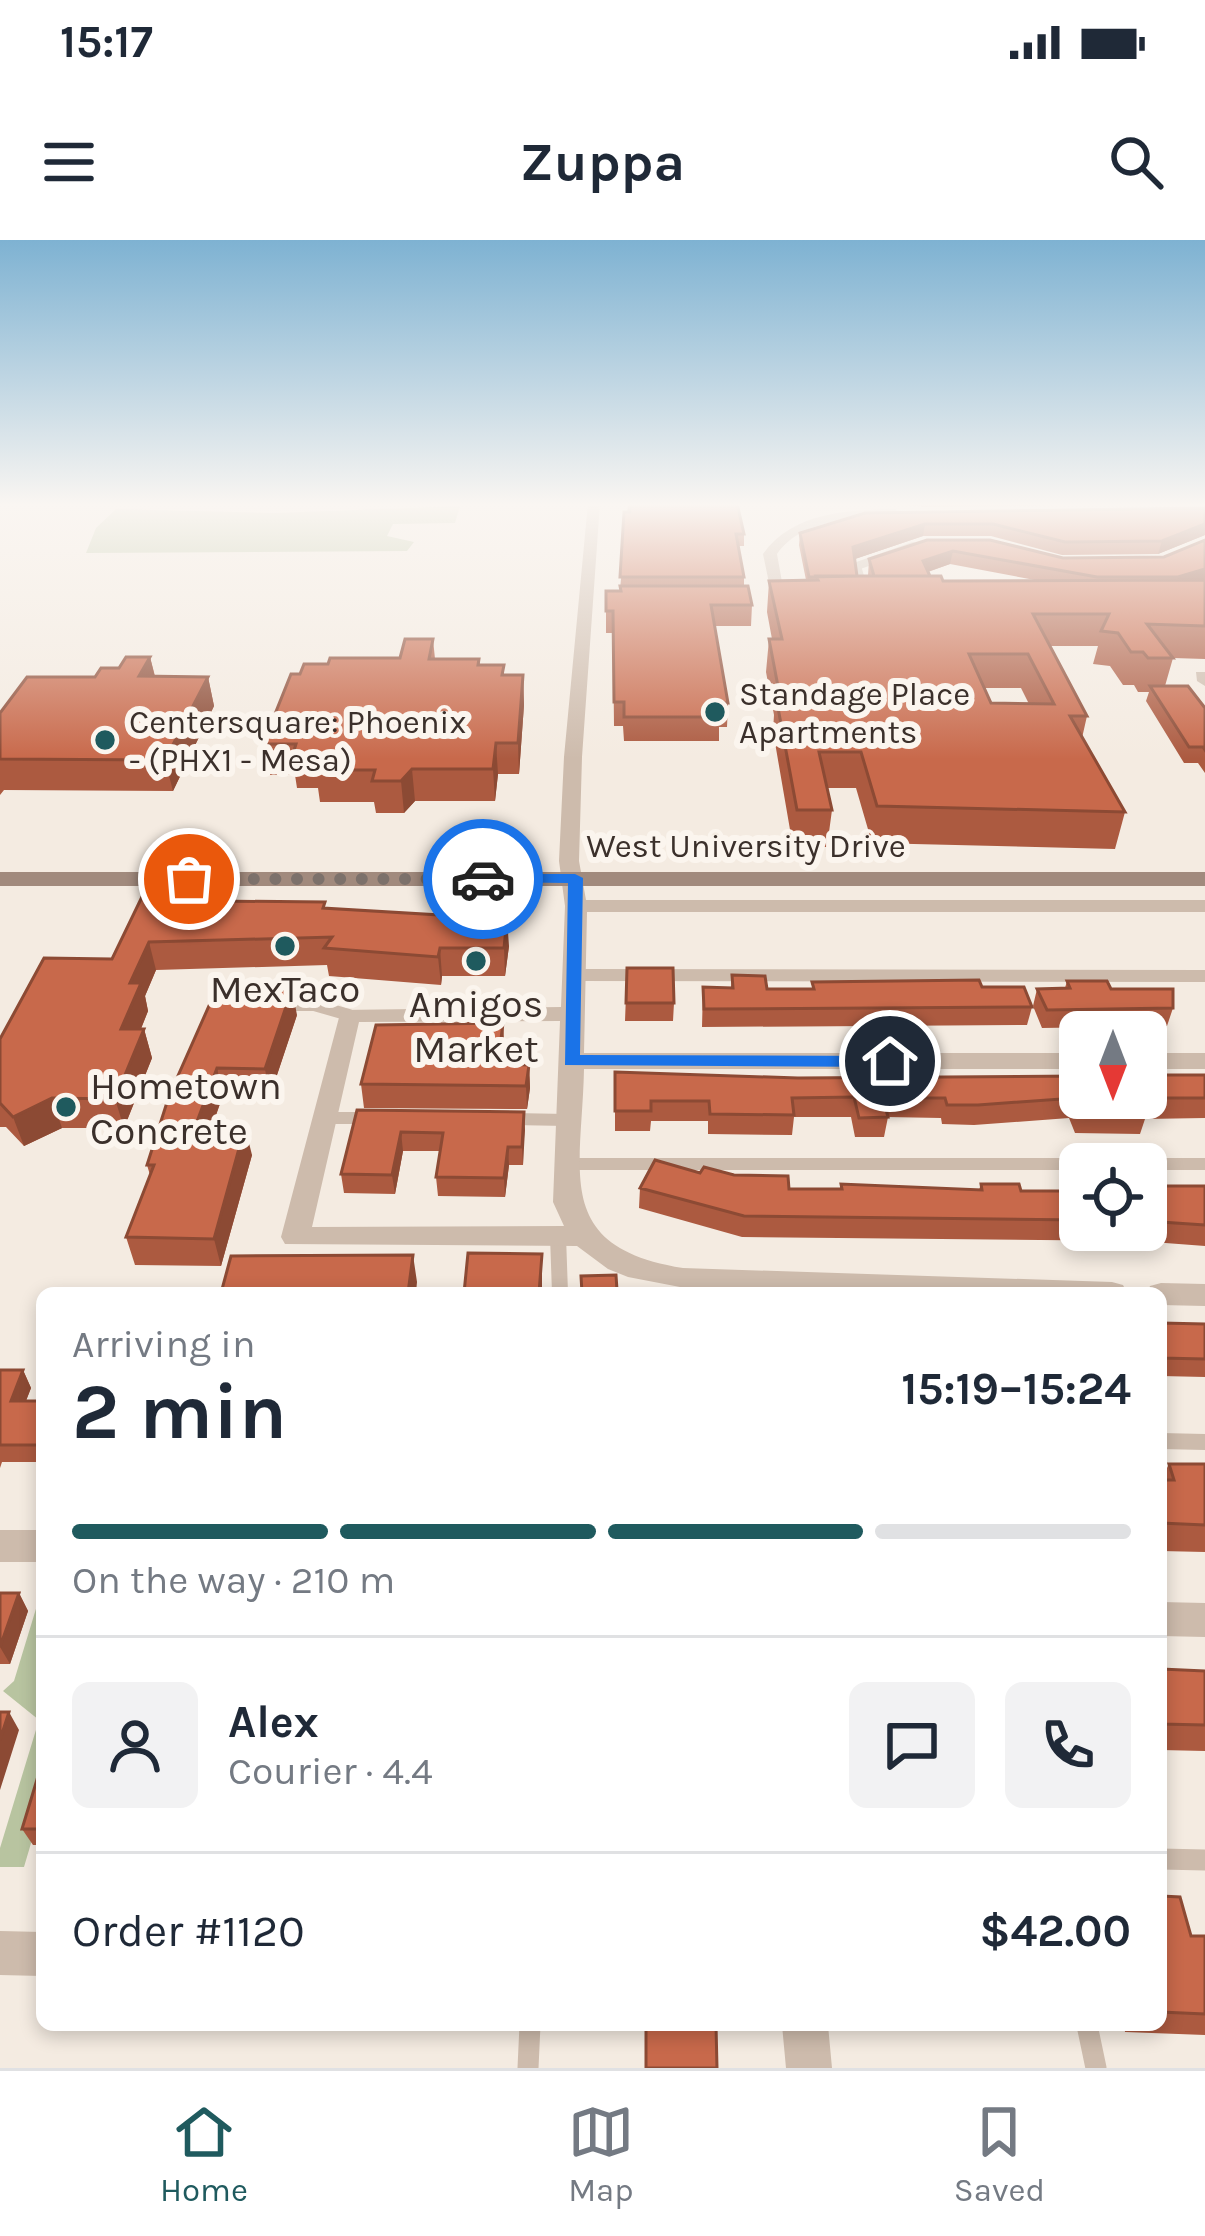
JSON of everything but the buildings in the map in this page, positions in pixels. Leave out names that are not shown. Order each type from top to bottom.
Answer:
[{"type":"main road","name":"West University Drive","points":[[0,879],[1205,879]]},
{"type":"street","points":[[571,1236],[564,1164],[576,906],[569,861],[592,588]]},
{"type":"street","points":[[776,588],[778,599]]},
{"type":"street","points":[[756,599],[800,599]]},
{"type":"street","points":[[844,599],[888,599]]},
{"type":"street","name":"West University Drive","points":[[576,906],[1205,906]]},
{"type":"street","points":[[572,1014],[349,1015],[295,1238],[571,1236],[639,1268],[741,1287]]},
{"type":"street","points":[[571,1061],[1059,1061]]},
{"type":"street","points":[[1167,1061],[1205,1061]]},
{"type":"street","points":[[1167,1294],[1205,1295]]},
{"type":"street","points":[[0,1546],[36,1546]]},
{"type":"street","points":[[1167,1619],[1205,1620]]},
{"type":"street","points":[[0,1954],[36,1954]]},
{"type":"street","points":[[806,2031],[809,2068]]},
{"type":"lane","points":[[863,588],[866,599]]},
{"type":"lane","points":[[574,975],[1205,976]]},
{"type":"lane","points":[[256,1005],[314,1005],[349,1015]]},
{"type":"lane","points":[[323,1118],[388,1118]]},
{"type":"lane","points":[[499,1118],[567,1120]]},
{"type":"lane","points":[[564,1164],[1205,1164]]},
{"type":"lane","points":[[561,1287],[571,1236]]},
{"type":"lane","points":[[1167,1441],[1205,1442]]},
{"type":"lane","points":[[1167,1859],[1205,1860]]},
{"type":"lane","points":[[528,2068],[530,2031]]},
{"type":"lane","points":[[1088,2031],[1096,2068]]},
{"type":"green space","points":[[36,1609],[36,1718],[3,1691],[14,1681]]},
{"type":"green space","points":[[36,1730],[36,1826],[24,1867],[0,1867],[0,1848]]},
{"type":"way so far","points":[[189,879],[483,879]]},
{"type":"place","name":"Standage Place Apartments","points":[[715,712]]},
{"type":"place","name":"Centersquare: Phoenix - (PHX1 - Mesa)","points":[[105,740]]},
{"type":"place","name":"MexTaco","points":[[285,946]]},
{"type":"place","name":"Amigos Market","points":[[476,961]]},
{"type":"place","name":"Hometown Concrete","points":[[66,1107]]},
{"type":"route","points":[[483,879],[575,878],[571,1061],[890,1061]]}]
